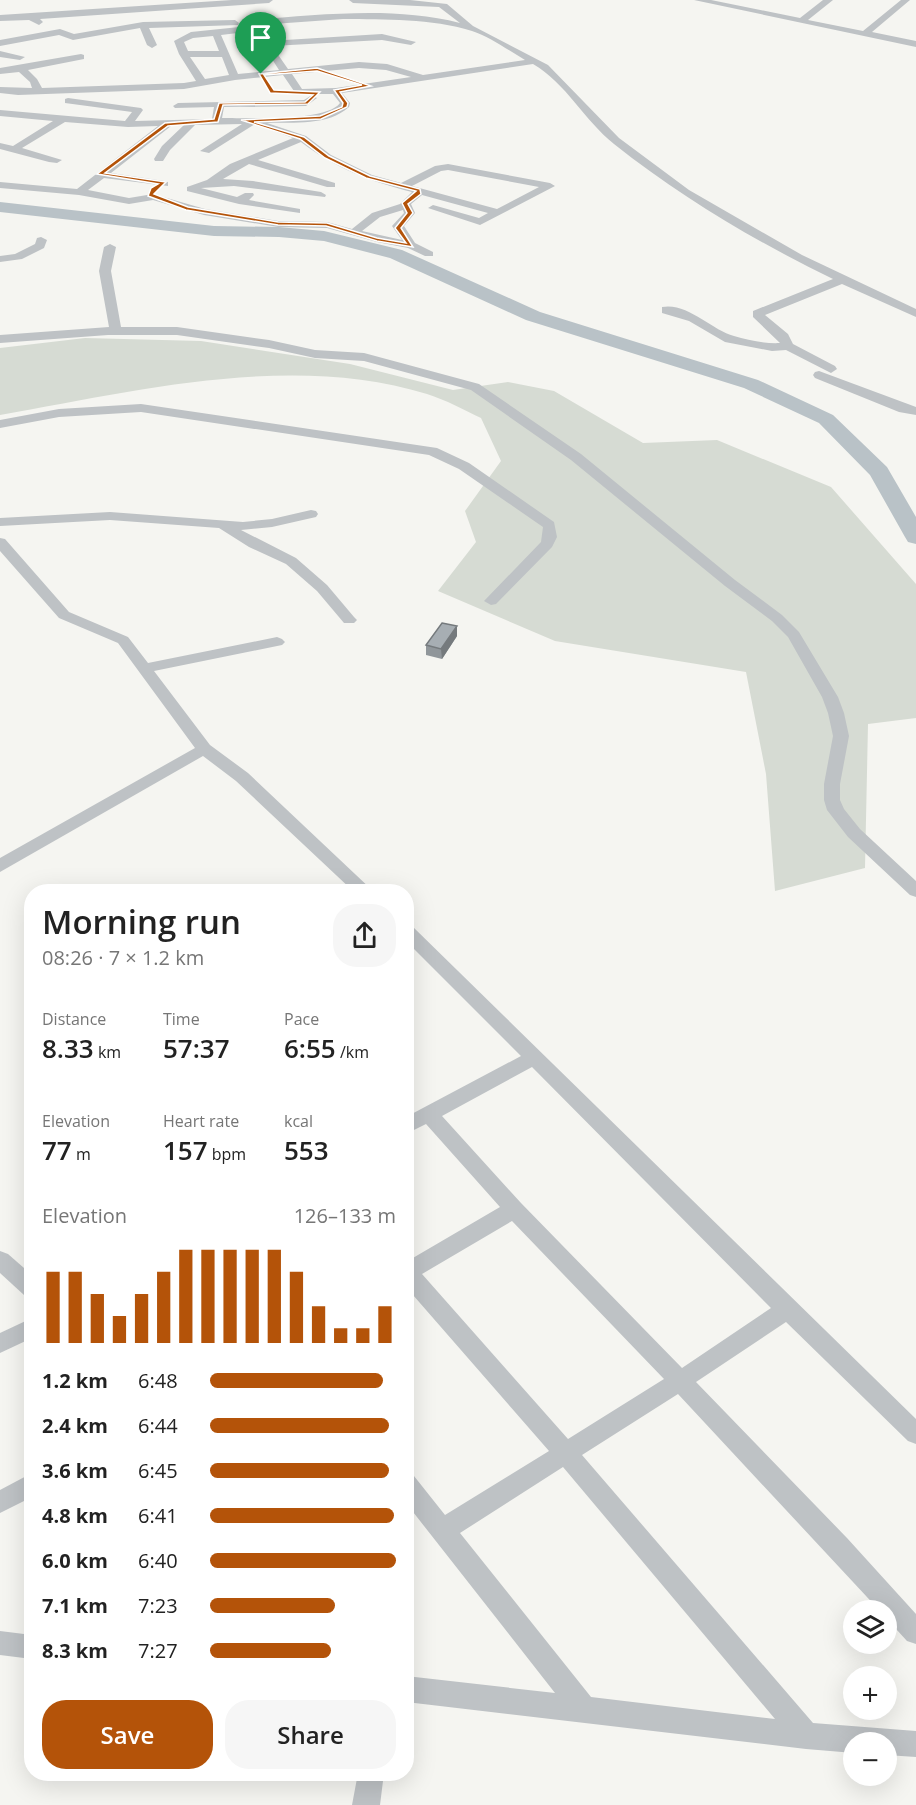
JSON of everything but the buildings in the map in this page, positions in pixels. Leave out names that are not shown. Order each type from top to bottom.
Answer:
[{"type":"street","points":[[0,18],[269,0]]},
{"type":"street","points":[[352,0],[446,6],[456,18],[470,27],[549,70],[615,140],[694,197],[841,280],[916,313]]},
{"type":"street","points":[[703,0],[916,44]]},
{"type":"street","points":[[751,11],[767,0]]},
{"type":"street","points":[[801,21],[829,0]]},
{"type":"street","points":[[865,34],[906,0]]},
{"type":"street","points":[[241,1],[254,26],[299,92]]},
{"type":"street","points":[[351,16],[364,1]]},
{"type":"street","points":[[203,84],[184,54],[179,41],[191,35],[351,16],[422,20],[470,27]]},
{"type":"street","points":[[30,17],[73,37],[143,25],[215,22],[254,26]]},
{"type":"street","points":[[406,27],[422,20]]},
{"type":"street","points":[[143,25],[152,45]]},
{"type":"street","points":[[382,36],[395,31]]},
{"type":"street","points":[[0,43],[60,32]]},
{"type":"street","points":[[216,33],[235,77]]},
{"type":"street","points":[[266,44],[382,36],[411,42]]},
{"type":"street","points":[[0,54],[20,57]]},
{"type":"street","points":[[184,54],[226,54]]},
{"type":"street","points":[[0,71],[81,57]]},
{"type":"street","points":[[411,73],[444,67],[463,60]]},
{"type":"street","points":[[278,92],[336,91],[534,61]]},
{"type":"street","points":[[0,90],[63,91],[203,84],[235,77],[263,78],[285,71],[368,64],[411,73],[423,78]]},
{"type":"street","points":[[21,69],[34,81],[38,91]]},
{"type":"street","points":[[317,70],[368,86]]},
{"type":"street","points":[[63,91],[60,99],[62,100],[138,110],[128,123]]},
{"type":"street","points":[[2,115],[167,124],[308,119],[336,113],[344,107],[345,103],[336,91]]},
{"type":"street","points":[[306,103],[318,93]]},
{"type":"street","points":[[178,106],[306,103],[336,113]]},
{"type":"street","points":[[216,121],[220,104]]},
{"type":"street","points":[[16,148],[66,117]]},
{"type":"street","points":[[248,121],[302,138],[327,157],[344,178]]},
{"type":"street","points":[[205,152],[248,121]]},
{"type":"street","points":[[159,159],[166,148],[193,122]]},
{"type":"street","points":[[79,192],[167,124]]},
{"type":"street","points":[[296,211],[239,201],[191,189],[205,184],[247,160],[302,138]]},
{"type":"street","points":[[0,146],[16,148],[37,158],[57,160]]},
{"type":"street","points":[[247,160],[344,178],[403,186],[499,213]]},
{"type":"street","points":[[403,186],[439,168],[448,167],[550,186],[477,222],[433,207]]},
{"type":"street","points":[[100,174],[205,184],[241,182],[325,197],[296,211],[278,224]]},
{"type":"street","points":[[321,195],[344,178]]},
{"type":"street","points":[[153,197],[150,194],[153,189],[175,182]]},
{"type":"street","points":[[0,185],[79,192],[129,201],[153,197],[204,212],[278,224],[321,224],[411,245],[429,254]]},
{"type":"street","points":[[239,201],[263,187]]},
{"type":"street","points":[[353,233],[376,215],[405,206],[408,200],[420,192]]},
{"type":"street","points":[[405,206],[410,213],[398,228],[411,245]]},
{"type":"street","points":[[0,259],[28,254],[40,246],[41,240]]},
{"type":"street","points":[[110,247],[105,271],[116,331]]},
{"type":"street","points":[[788,346],[784,337],[757,314],[841,280]]},
{"type":"street","points":[[666,310],[693,318],[729,339],[772,347],[788,346],[830,367],[829,370],[819,375],[904,409],[916,411]]},
{"type":"street","points":[[0,339],[116,331],[177,331],[269,344],[315,354],[364,357],[475,387],[523,418],[585,464],[730,583],[777,618],[794,635],[830,697],[836,712],[841,736],[832,784],[832,800],[836,810],[854,833],[909,880],[916,891]]},
{"type":"street","points":[[0,424],[59,413],[141,408],[432,451],[464,466],[549,525],[551,530],[551,538],[547,544],[490,601]]},
{"type":"street","points":[[0,522],[110,516],[223,525],[273,523],[310,514]]},
{"type":"street","points":[[223,525],[254,544],[291,561],[322,588],[349,620]]},
{"type":"street","points":[[0,542],[64,615],[76,622],[111,632],[123,640],[204,749],[242,777],[357,884]]},
{"type":"street","points":[[146,668],[277,642]]},
{"type":"street","points":[[0,866],[204,749]]},
{"type":"street","points":[[414,938],[916,1434]]},
{"type":"street","points":[[414,1122],[533,1058]]},
{"type":"street","points":[[429,1114],[514,1209],[838,1546],[916,1632]]},
{"type":"street","points":[[414,1269],[514,1209]]},
{"type":"street","points":[[0,1260],[24,1282]]},
{"type":"street","points":[[414,1281],[567,1454],[806,1736]]},
{"type":"street","points":[[443,1530],[567,1454],[787,1309]]},
{"type":"street","points":[[0,1344],[24,1331]]},
{"type":"street","points":[[0,1502],[24,1488]]},
{"type":"street","points":[[414,1494],[584,1709]]},
{"type":"street","points":[[0,1643],[24,1646]]},
{"type":"street","points":[[414,1690],[806,1736],[916,1744]]},
{"type":"street","points":[[366,1805],[370,1781]]},
{"type":"shaded area","points":[[85,338],[201,341],[350,364],[453,390],[508,382],[554,391],[643,443],[717,440],[831,487],[916,584],[916,718],[868,724],[865,868],[775,891],[766,774],[746,672],[555,641],[438,591],[476,542],[465,511],[501,461],[481,418],[427,394],[375,382],[322,376],[268,376],[214,380],[159,387],[0,415],[0,348]]},
{"type":"waterway","points":[[0,207],[214,231],[279,232],[324,236],[396,254],[533,316],[751,384],[826,419],[879,472],[916,537]]},
{"type":"route","points":[[317,70],[368,86],[336,91],[345,103],[344,107],[336,113],[321,118],[244,120],[302,138],[327,157],[368,177],[418,190],[419,193],[405,203],[410,213],[398,226],[411,245],[377,239],[321,224],[278,224],[186,208],[150,194],[153,189],[164,183],[126,180],[100,174],[167,124],[216,121],[220,104],[306,103],[318,93],[272,92],[261,74],[317,70]]}]
